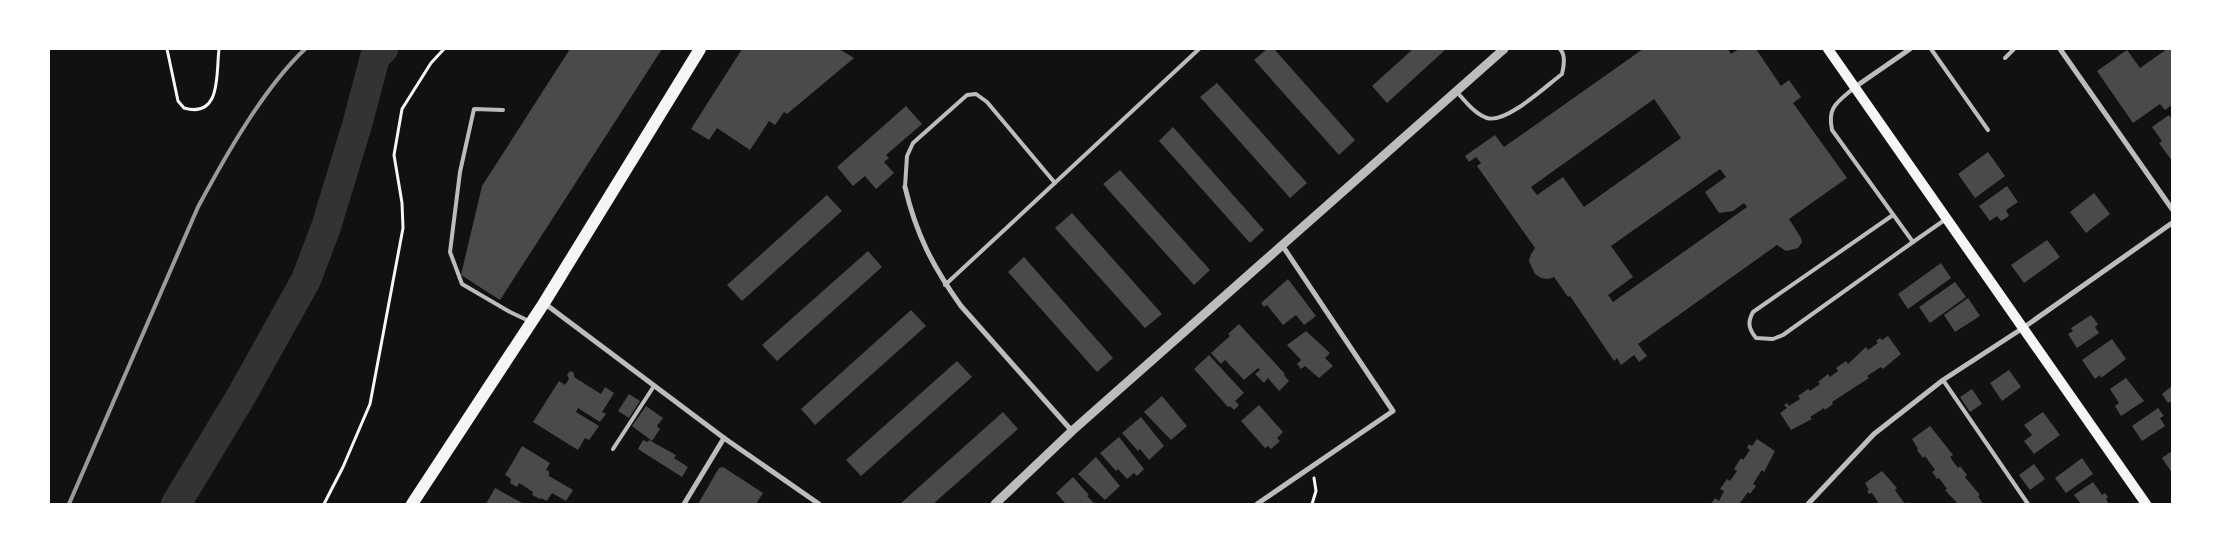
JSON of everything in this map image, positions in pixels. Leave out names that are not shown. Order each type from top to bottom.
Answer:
[{"type":"main road","points":[[412,504],[544,303],[700,49]]},
{"type":"main road","points":[[1828,49],[2146,504]]},
{"type":"street","points":[[995,504],[1072,431],[1504,49]]},
{"type":"street","points":[[1855,87],[1910,49]]},
{"type":"street","points":[[2060,49],[2172,209]]},
{"type":"street","points":[[905,187],[913,220],[945,285],[961,306],[1072,431]]},
{"type":"street","points":[[1808,504],[1874,434],[1943,380],[2023,328],[2172,223]]},
{"type":"street","points":[[1257,504],[1393,411],[1282,245]]},
{"type":"street","points":[[544,303],[724,438],[819,504]]},
{"type":"street","points":[[684,504],[724,438]]},
{"type":"lane","points":[[945,285],[1199,49]]},
{"type":"lane","points":[[1456,91],[1475,110],[1487,118],[1500,118],[1562,74],[1564,64],[1560,49]]},
{"type":"lane","points":[[1931,49],[1988,130]]},
{"type":"lane","points":[[2005,58],[2014,49]]},
{"type":"lane","points":[[1855,87],[1832,109],[1830,115],[1832,130],[1913,242]]},
{"type":"lane","points":[[905,187],[907,156],[913,143],[967,95],[976,94],[987,102],[1055,183]]},
{"type":"lane","points":[[503,110],[474,109],[460,172],[450,252],[462,284],[531,322]]},
{"type":"lane","points":[[1893,215],[1753,312],[1748,320],[1750,330],[1756,338],[1773,339],[1783,335],[1946,219]]},
{"type":"lane","points":[[1943,380],[2028,504]]},
{"type":"lane","points":[[613,449],[654,386]]},
{"type":"path","points":[[167,49],[178,101],[184,108],[196,110],[206,107],[212,98],[215,88],[219,49]]},
{"type":"path","points":[[324,504],[343,467],[370,404],[403,228],[402,203],[394,155],[402,109],[431,62],[444,49]]},
{"type":"path","points":[[1312,465],[1316,491],[1312,504]]},
{"type":"building","points":[[570,49],[662,49],[500,300],[461,275],[482,186]]},
{"type":"building","points":[[742,49],[839,49],[854,58],[787,114],[784,112],[775,125],[769,121],[750,150],[717,128],[709,140],[691,129]]},
{"type":"building","points":[[1267,49],[1274,49],[1355,140],[1339,155],[1254,60]]},
{"type":"building","points":[[1413,49],[1446,49],[1387,103],[1372,86]]},
{"type":"building","points":[[1643,49],[1728,49],[1731,54],[1739,49],[1756,49],[1781,86],[1789,80],[1801,97],[1793,103],[1847,178],[1789,219],[1801,238],[1802,242],[1798,248],[1786,251],[1777,245],[1638,344],[1647,356],[1639,362],[1634,355],[1621,365],[1617,358],[1614,361],[1570,296],[1568,297],[1554,277],[1548,279],[1541,278],[1535,274],[1529,261],[1535,248],[1477,166],[1481,163],[1476,157],[1469,162],[1465,156],[1495,135],[1504,147]],"holes":[[[1654,99],[1681,138],[1584,207],[1563,177],[1537,195],[1531,187]],[[1720,169],[1726,177],[1705,192],[1719,213],[1733,211],[1744,203],[1747,207],[1613,302],[1608,295],[1633,277],[1611,246]]]},
{"type":"building","points":[[2167,49],[2172,49],[2172,105],[2165,110],[2160,104],[2133,123],[2097,71],[2127,50],[2140,68]]},
{"type":"building","points":[[1217,83],[1307,183],[1290,198],[1200,97]]},
{"type":"building","points":[[906,106],[922,124],[886,155],[889,158],[884,162],[894,173],[876,189],[865,176],[853,186],[837,167]]},
{"type":"building","points":[[2169,115],[2172,120],[2172,161],[2159,143],[2162,141],[2152,127]]},
{"type":"building","points":[[1173,127],[1264,230],[1250,243],[1159,141]]},
{"type":"building","points":[[1988,152],[2005,176],[1975,198],[1958,174]]},
{"type":"building","points":[[1120,170],[1210,270],[1194,285],[1103,184]]},
{"type":"building","points":[[2007,186],[2018,202],[2006,210],[2009,216],[2001,221],[1997,216],[1990,221],[1979,206]]},
{"type":"building","points":[[2094,193],[2110,214],[2086,233],[2070,212]]},
{"type":"building","points":[[827,195],[842,211],[742,301],[727,285]]},
{"type":"building","points":[[1072,213],[1162,314],[1145,328],[1055,228]]},
{"type":"building","points":[[2047,240],[2060,257],[2024,283],[2011,265]]},
{"type":"building","points":[[868,251],[882,267],[777,361],[762,345]]},
{"type":"building","points":[[1024,257],[1113,358],[1097,372],[1008,272]]},
{"type":"building","points":[[1941,263],[1951,278],[1908,309],[1898,294]]},
{"type":"building","points":[[1288,279],[1316,316],[1304,325],[1296,315],[1283,325],[1267,305],[1264,307],[1261,303]]},
{"type":"building","points":[[1955,282],[1966,297],[1930,323],[1919,307]]},
{"type":"building","points":[[1968,298],[1980,316],[1955,332],[1944,315]]},
{"type":"building","points":[[911,310],[926,326],[815,425],[801,409]]},
{"type":"building","points":[[2091,315],[2098,324],[2095,327],[2099,333],[2077,348],[2068,334],[2073,331],[2071,328]]},
{"type":"building","points":[[1239,324],[1285,374],[1289,381],[1279,391],[1268,378],[1264,383],[1255,374],[1260,370],[1258,368],[1244,380],[1225,360],[1221,364],[1211,353],[1230,336],[1228,334]]},
{"type":"building","points":[[1306,331],[1330,353],[1325,358],[1333,366],[1319,378],[1305,366],[1301,369],[1297,364],[1301,360],[1287,345]]},
{"type":"building","points":[[1888,336],[1901,354],[1883,369],[1881,367],[1867,376],[1869,378],[1832,402],[1833,404],[1825,410],[1824,408],[1810,417],[1812,419],[1791,430],[1780,413],[1787,408],[1784,405],[1787,403],[1789,406],[1800,399],[1798,396],[1820,384],[1818,382],[1828,374],[1830,377],[1838,371],[1836,368],[1846,361],[1848,364],[1866,347],[1868,350],[1878,343],[1876,341],[1880,338],[1882,340]]},
{"type":"building","points":[[2112,339],[2126,359],[2101,378],[2100,375],[2095,379],[2082,360]]},
{"type":"building","points":[[1209,355],[1244,393],[1235,401],[1239,405],[1234,410],[1230,406],[1228,407],[1194,369]]},
{"type":"building","points":[[957,361],[972,377],[861,476],[846,460]]},
{"type":"building","points":[[2009,370],[2021,387],[2002,401],[1990,383]]},
{"type":"building","points":[[570,371],[574,373],[574,377],[601,394],[605,387],[614,393],[602,412],[606,414],[600,422],[578,408],[576,412],[599,426],[589,440],[585,438],[578,450],[533,422],[559,381],[565,385],[569,379],[567,375]]},
{"type":"building","points":[[2126,378],[2144,401],[2121,416],[2115,406],[2119,403],[2110,389]]},
{"type":"building","points":[[2172,386],[2172,401],[2168,403],[2162,394]]},
{"type":"building","points":[[1972,389],[1982,404],[1970,412],[1960,397]]},
{"type":"building","points":[[629,394],[640,401],[629,418],[618,411]]},
{"type":"building","points":[[1162,396],[1187,426],[1171,440],[1144,412]]},
{"type":"building","points":[[1259,405],[1283,432],[1277,438],[1280,441],[1271,449],[1268,446],[1265,448],[1241,421]]},
{"type":"building","points":[[646,406],[663,418],[657,426],[660,429],[652,441],[632,426]]},
{"type":"building","points":[[2158,408],[2164,416],[2160,418],[2165,426],[2142,441],[2132,426]]},
{"type":"building","points":[[1003,412],[1018,429],[933,504],[900,504]]},
{"type":"building","points":[[2043,412],[2060,435],[2034,454],[2024,441],[2032,435],[2024,425]]},
{"type":"building","points":[[1141,417],[1164,446],[1149,460],[1122,433]]},
{"type":"building","points":[[1930,426],[1953,455],[1950,457],[1958,468],[1960,466],[1967,475],[1965,477],[1980,495],[1978,496],[1983,504],[1958,504],[1945,490],[1947,489],[1939,478],[1937,479],[1932,472],[1935,470],[1925,456],[1923,458],[1917,450],[1912,439]]},
{"type":"building","points":[[1119,437],[1144,469],[1137,476],[1134,473],[1127,479],[1118,469],[1116,471],[1100,453]]},
{"type":"building","points":[[1757,439],[1775,451],[1764,472],[1762,470],[1753,484],[1756,486],[1750,494],[1748,492],[1740,503],[1743,504],[1711,504],[1715,498],[1719,501],[1724,491],[1720,489],[1727,479],[1730,481],[1737,471],[1734,469],[1741,458],[1743,460],[1750,450],[1747,448],[1749,444],[1752,446]]},
{"type":"building","points":[[643,440],[648,442],[649,440],[676,455],[674,458],[688,467],[682,477],[638,449]]},
{"type":"building","points":[[522,446],[550,463],[546,470],[549,471],[549,476],[573,490],[566,501],[552,493],[547,501],[540,499],[532,495],[533,492],[519,483],[517,487],[510,483],[511,479],[505,475]]},
{"type":"building","points":[[2172,451],[2172,473],[2162,458]]},
{"type":"building","points":[[1096,457],[1120,486],[1105,500],[1078,474]]},
{"type":"building","points":[[2082,458],[2093,474],[2066,493],[2055,478]]},
{"type":"building","points":[[2034,464],[2045,479],[2030,490],[2019,475]]},
{"type":"building","points":[[723,467],[763,493],[756,504],[698,504],[719,468]]},
{"type":"building","points":[[1882,471],[1897,488],[1895,490],[1905,504],[1876,504],[1878,502],[1872,493],[1869,494],[1865,483]]},
{"type":"building","points":[[1073,477],[1095,504],[1066,504],[1056,493]]},
{"type":"building","points":[[2093,482],[2102,495],[2105,493],[2108,497],[2106,499],[2109,504],[2081,504],[2074,495]]},
{"type":"building","points":[[495,488],[524,504],[486,504]]},
{"type":"waterway","points":[[176,504],[240,398],[306,280],[326,227],[357,125],[375,57],[383,49]]},
{"type":"railway","points":[[69,504],[198,207],[233,145],[260,103],[274,83],[305,49]]}]
